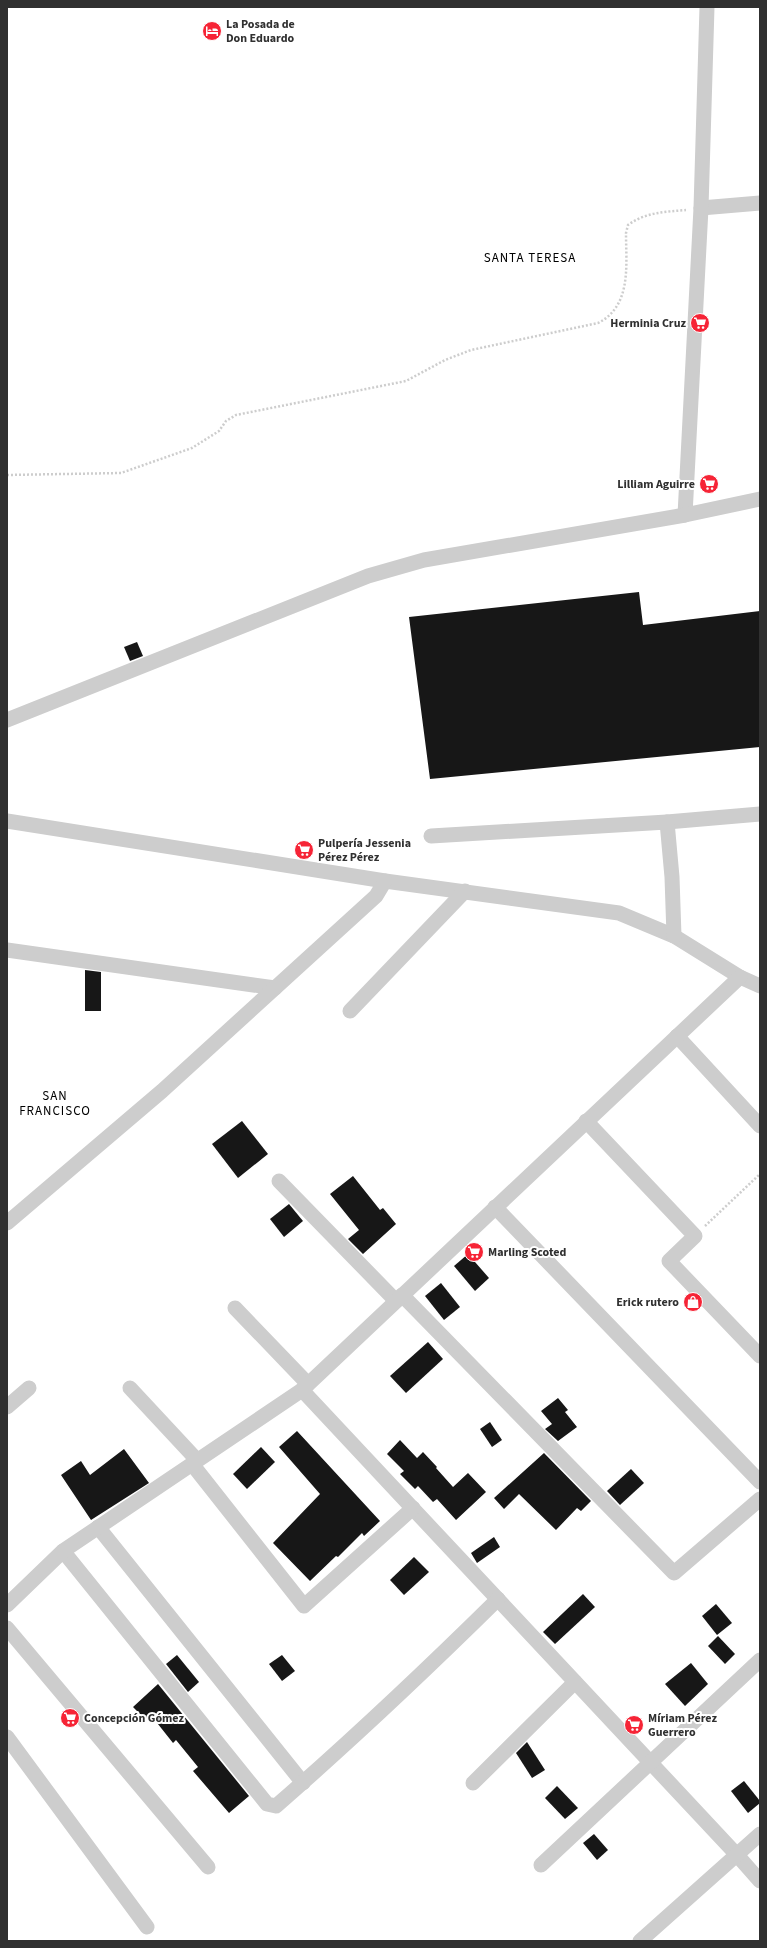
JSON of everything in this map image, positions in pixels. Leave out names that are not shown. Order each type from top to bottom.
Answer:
[{"type":"street","points":[[685,515],[701,208],[707,7]]},
{"type":"street","points":[[701,208],[760,203]]},
{"type":"street","points":[[7,720],[368,576],[424,560],[685,515],[760,499]]},
{"type":"street","points":[[430,836],[667,822],[760,814]]},
{"type":"street","points":[[7,821],[385,882],[465,891],[619,913],[674,936],[740,977],[760,986]]},
{"type":"street","points":[[667,822],[672,877],[674,936]]},
{"type":"street","points":[[7,1223],[162,1091],[376,896],[385,882]]},
{"type":"street","points":[[350,1011],[465,891]]},
{"type":"street","points":[[7,950],[275,988]]},
{"type":"street","points":[[7,1604],[63,1551],[305,1387],[740,977]]},
{"type":"street","points":[[677,1036],[760,1126]]},
{"type":"street","points":[[586,1121],[695,1236],[669,1262],[760,1356]]},
{"type":"street","points":[[279,1181],[399,1298],[674,1573],[760,1499]]},
{"type":"street","points":[[495,1208],[760,1482]]},
{"type":"street","points":[[234,1308],[413,1508],[760,1881]]},
{"type":"street","points":[[7,1406],[29,1388]]},
{"type":"street","points":[[130,1388],[194,1462],[304,1606],[413,1508]]},
{"type":"street","points":[[98,1527],[302,1783]]},
{"type":"street","points":[[63,1551],[267,1804],[276,1806],[428,1668],[498,1599]]},
{"type":"street","points":[[7,1628],[208,1868]]},
{"type":"street","points":[[541,1865],[760,1660]]},
{"type":"street","points":[[473,1783],[575,1682]]},
{"type":"street","points":[[7,1737],[147,1927]]},
{"type":"street","points":[[640,1941],[760,1834]]},
{"type":"path","points":[[7,475],[121,473],[192,448],[219,431],[226,421],[236,415],[406,381],[426,372],[445,360],[471,350],[598,323],[608,318],[622,297],[625,283],[626,233],[628,225],[639,217],[651,214],[701,208]]},
{"type":"path","points":[[695,1236],[760,1174]]},
{"type":"building","points":[[639,592],[643,625],[760,611],[760,747],[430,779],[409,617]]},
{"type":"building","points":[[137,642],[143,656],[130,661],[124,647]]},
{"type":"building","points":[[85,970],[101,972],[101,1011],[85,1011]]},
{"type":"building","points":[[242,1121],[268,1154],[238,1178],[212,1144]]},
{"type":"building","points":[[353,1176],[380,1210],[383,1208],[396,1224],[363,1254],[348,1239],[359,1230],[330,1194]]},
{"type":"building","points":[[289,1204],[303,1221],[284,1237],[270,1219]]},
{"type":"building","points":[[468,1254],[489,1278],[475,1291],[454,1266]]},
{"type":"building","points":[[441,1283],[460,1307],[444,1320],[425,1296]]},
{"type":"building","points":[[428,1342],[443,1359],[406,1393],[390,1376]]},
{"type":"building","points":[[558,1398],[568,1410],[565,1412],[577,1427],[558,1441],[545,1429],[552,1424],[541,1411]]},
{"type":"building","points":[[490,1422],[502,1440],[492,1447],[480,1429]]},
{"type":"building","points":[[297,1431],[380,1521],[364,1536],[362,1533],[338,1557],[336,1556],[310,1581],[273,1543],[320,1494],[279,1447]]},
{"type":"building","points":[[400,1440],[417,1458],[423,1452],[453,1487],[468,1473],[486,1492],[456,1520],[437,1499],[433,1502],[418,1486],[415,1489],[400,1474],[404,1471],[387,1454]]},
{"type":"building","points":[[261,1447],[275,1462],[247,1489],[233,1474]]},
{"type":"building","points":[[124,1449],[149,1483],[91,1520],[61,1475],[81,1461],[90,1475]]},
{"type":"building","points":[[544,1453],[591,1501],[581,1511],[577,1508],[556,1530],[519,1494],[504,1509],[494,1498]]},
{"type":"building","points":[[631,1469],[644,1483],[620,1505],[607,1491]]},
{"type":"building","points":[[494,1537],[500,1547],[477,1563],[471,1553]]},
{"type":"building","points":[[414,1557],[429,1572],[404,1595],[390,1580]]},
{"type":"building","points":[[583,1594],[595,1607],[555,1644],[543,1632]]},
{"type":"building","points":[[716,1604],[732,1623],[717,1635],[702,1616]]},
{"type":"building","points":[[718,1636],[735,1654],[725,1664],[708,1646]]},
{"type":"building","points":[[177,1655],[199,1682],[188,1692],[166,1664]]},
{"type":"building","points":[[282,1655],[295,1671],[282,1681],[269,1664]]},
{"type":"building","points":[[691,1663],[708,1684],[685,1706],[665,1684]]},
{"type":"building","points":[[158,1684],[249,1796],[229,1813],[193,1771],[198,1767],[176,1740],[173,1743],[150,1714],[145,1719],[133,1707]]},
{"type":"building","points":[[527,1742],[545,1770],[532,1778],[516,1753]]},
{"type":"building","points":[[744,1781],[760,1801],[760,1803],[748,1813],[731,1791]]},
{"type":"building","points":[[557,1786],[578,1808],[565,1819],[545,1798]]},
{"type":"building","points":[[594,1834],[608,1850],[597,1860],[583,1843]]},
{"type":"place","name":"La Posada de Don Eduardo","points":[[212,31]]},
{"type":"place","name":"Herminia Cruz","points":[[700,323]]},
{"type":"place","name":"Lilliam Aguirre","points":[[709,484]]},
{"type":"place","name":"Pulpería Jessenia Pérez Pérez","points":[[304,850]]},
{"type":"place","name":"Marling Scoted","points":[[474,1252]]},
{"type":"place","name":"Erick rutero","points":[[693,1302]]},
{"type":"place","name":"Concepción Gómez","points":[[70,1718]]},
{"type":"place","name":"Míriam Pérez Guerrero","points":[[634,1725]]},
{"type":"district","name":"SANTA TERESA","points":[[530,258]]},
{"type":"district","name":"SAN FRANCISCO","points":[[55,1104]]}]
